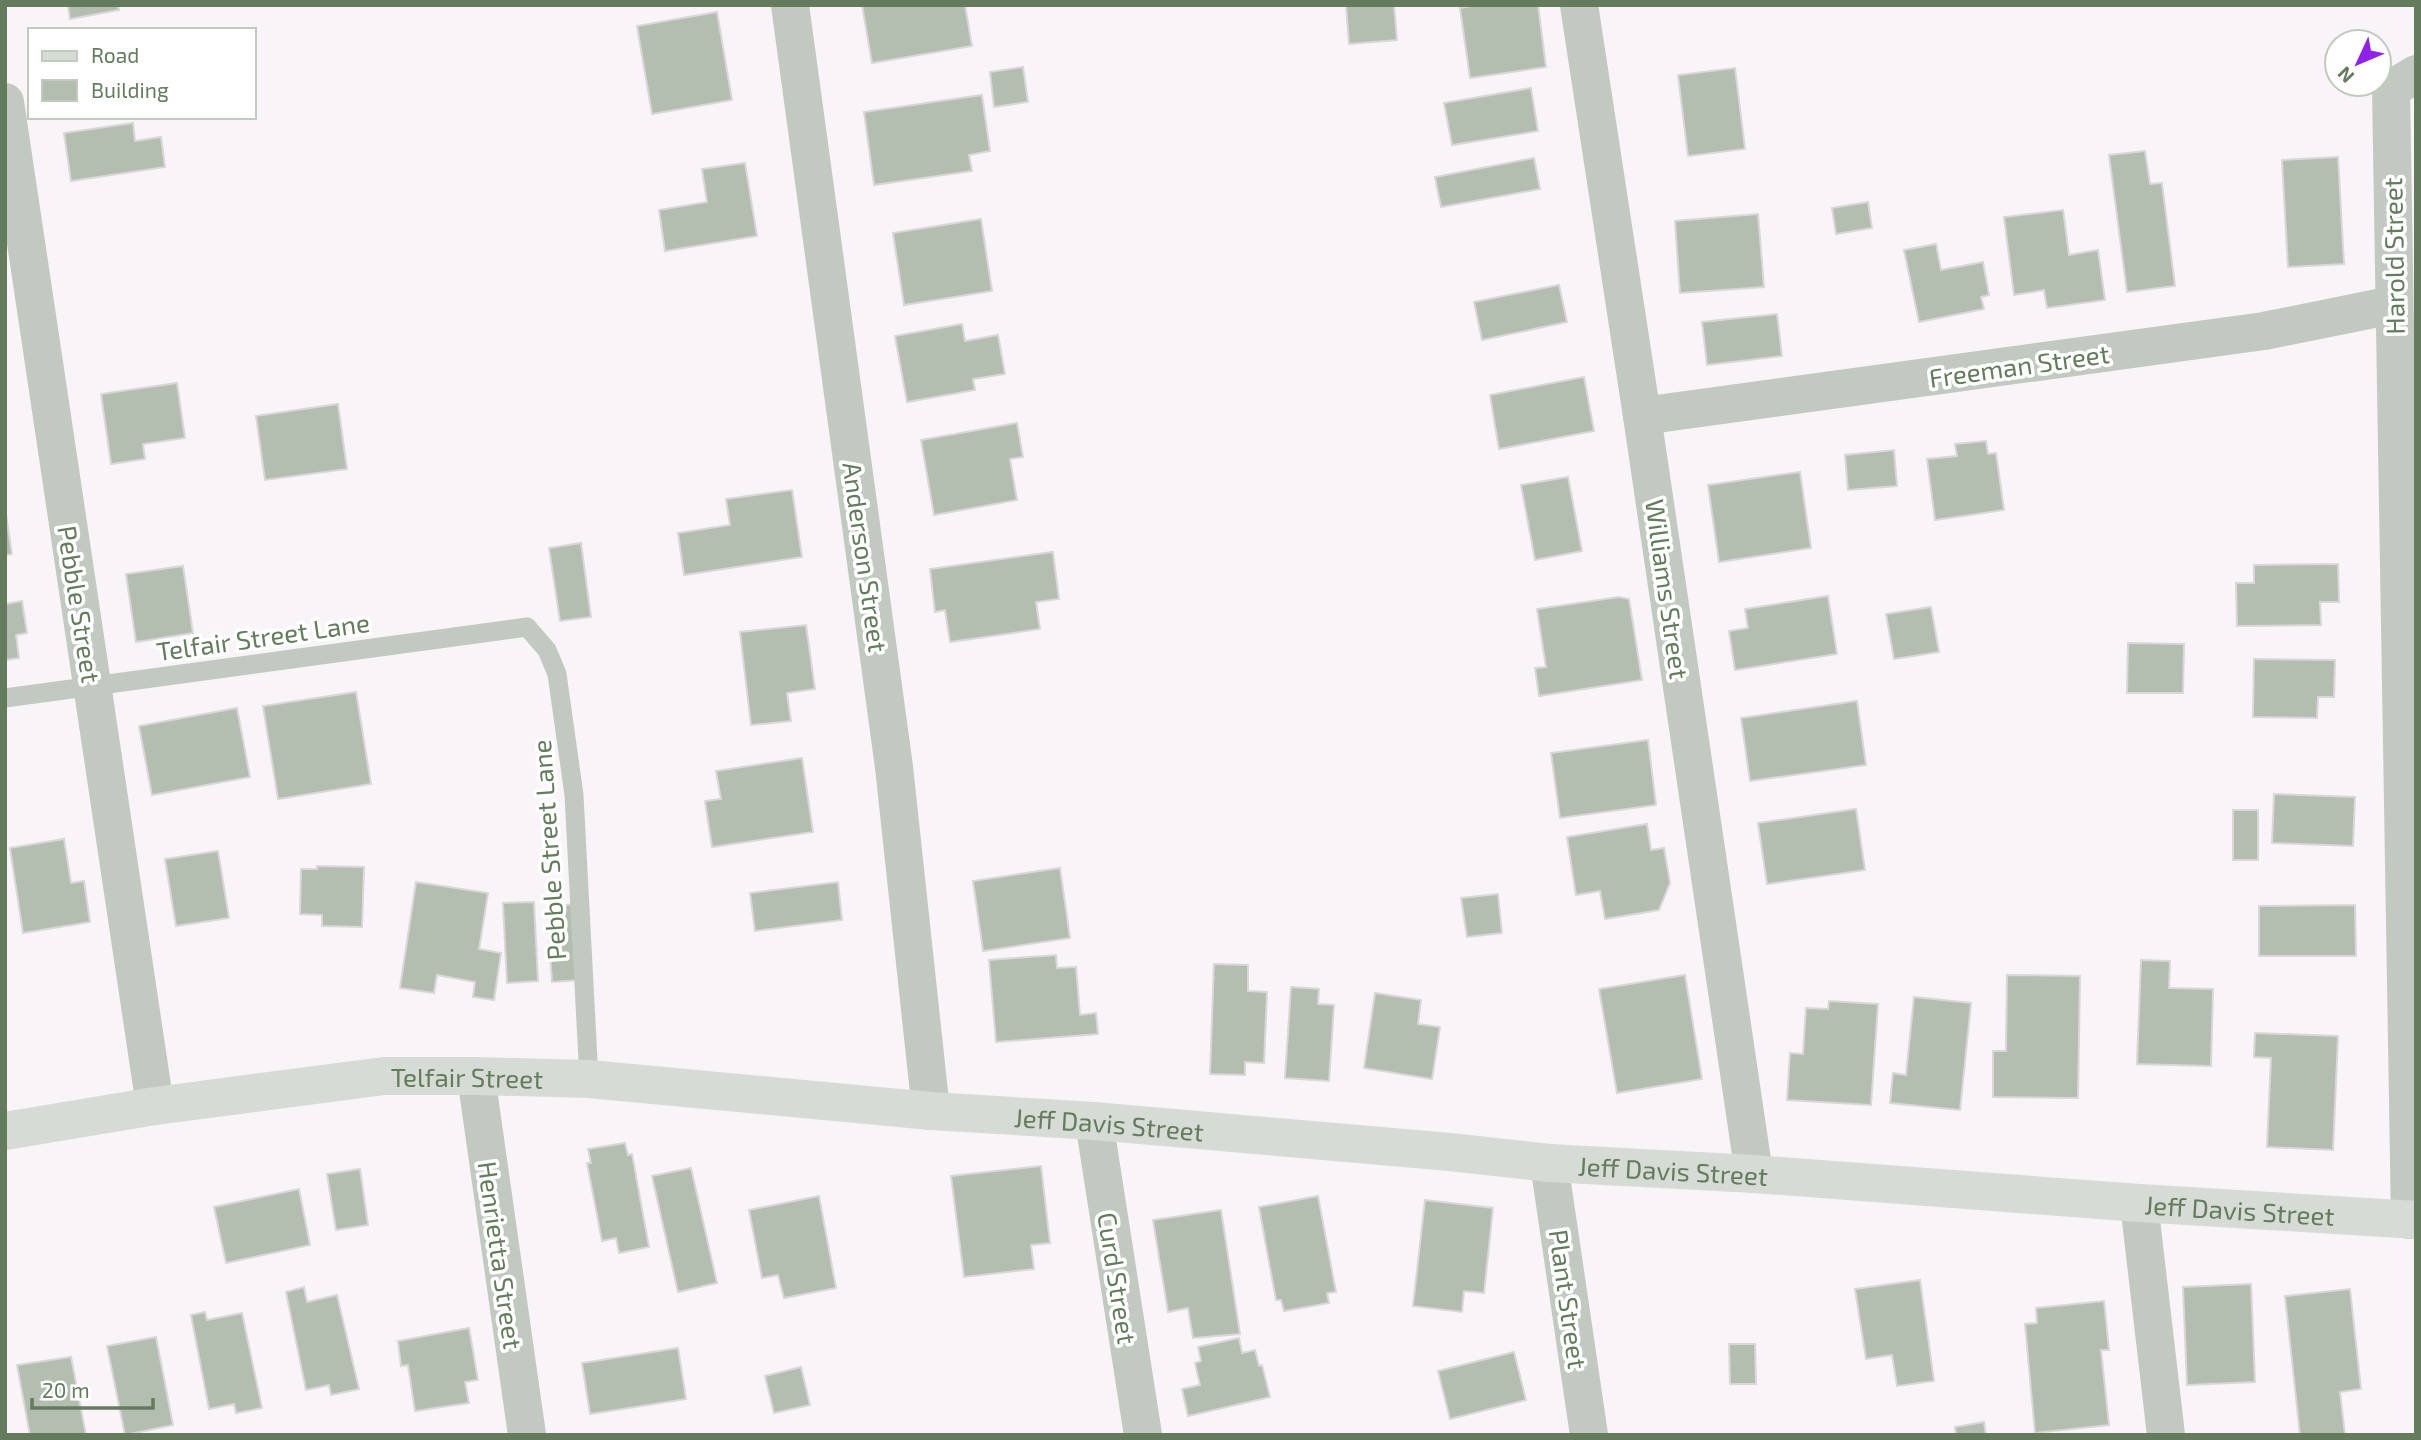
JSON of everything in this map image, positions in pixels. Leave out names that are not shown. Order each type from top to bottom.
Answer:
[{"type":"street","name":"Anderson Street","points":[[790,5],[894,767],[931,1111]]},
{"type":"street","name":"Williams Street","points":[[1578,5],[1754,1174]]},
{"type":"street","name":"Harold Street","points":[[2404,82],[2393,305],[2413,1220]]},
{"type":"street","name":"Pebble Street","points":[[5,102],[155,1106]]},
{"type":"street","name":"Freeman Street","points":[[1642,416],[2263,331],[2393,305]]},
{"type":"street","name":"Telfair Street","points":[[5,1131],[155,1106],[384,1076],[589,1079],[931,1111]]},
{"type":"street","name":"Henrietta Street","points":[[476,1076],[520,1434]]},
{"type":"street","name":"Jeff Davis Street","points":[[931,1111],[1094,1121],[1549,1163],[1754,1174],[2139,1203],[2413,1220]]},
{"type":"street","name":"Curd Street","points":[[1094,1121],[1143,1435]]},
{"type":"street","name":"Plant Street","points":[[1549,1163],[1589,1435]]},
{"type":"street","points":[[2139,1203],[2166,1435]]},
{"type":"lane","name":"Telfair Street Lane","points":[[5,698],[527,627]]},
{"type":"lane","name":"Pebble Street Lane","points":[[527,627],[548,650],[557,674],[574,795],[589,1079]]},
{"type":"building","points":[[68,5],[118,5],[119,10],[70,19]]},
{"type":"building","points":[[862,5],[965,5],[972,46],[872,63]]},
{"type":"building","points":[[1346,5],[1394,5],[1397,40],[1349,44]]},
{"type":"building","points":[[1477,5],[1538,5],[1546,67],[1470,78],[1460,8]]},
{"type":"building","points":[[717,12],[732,100],[652,114],[637,26]]},
{"type":"building","points":[[1023,67],[1028,102],[994,107],[990,72]]},
{"type":"building","points":[[1735,68],[1745,149],[1688,156],[1678,75]]},
{"type":"building","points":[[1531,88],[1538,131],[1452,145],[1444,103]]},
{"type":"building","points":[[982,95],[990,151],[969,155],[972,171],[874,185],[864,112]]},
{"type":"building","points":[[133,123],[135,141],[161,137],[165,167],[71,181],[64,133]]},
{"type":"building","points":[[2145,151],[2150,184],[2162,183],[2175,286],[2127,292],[2109,155]]},
{"type":"building","points":[[2338,157],[2344,264],[2288,267],[2282,160]]},
{"type":"building","points":[[1534,158],[1540,189],[1441,207],[1435,177]]},
{"type":"building","points":[[745,163],[757,236],[665,251],[659,210],[707,202],[702,169]]},
{"type":"building","points":[[1868,202],[1872,228],[1836,234],[1832,208]]},
{"type":"building","points":[[2063,210],[2069,255],[2098,250],[2105,300],[2047,308],[2044,290],[2014,295],[2004,217]]},
{"type":"building","points":[[1758,214],[1764,287],[1680,293],[1675,221]]},
{"type":"building","points":[[981,219],[992,291],[904,305],[893,233]]},
{"type":"building","points":[[1936,244],[1941,270],[1983,262],[1989,295],[1981,297],[1984,309],[1919,322],[1904,250]]},
{"type":"building","points":[[1559,285],[1567,322],[1482,340],[1474,302]]},
{"type":"building","points":[[1777,314],[1782,356],[1707,365],[1702,322]]},
{"type":"building","points":[[962,324],[965,341],[998,335],[1005,374],[973,379],[975,390],[907,402],[895,336]]},
{"type":"building","points":[[1584,377],[1594,431],[1499,449],[1490,395]]},
{"type":"building","points":[[177,383],[185,438],[143,444],[145,459],[111,464],[101,394]]},
{"type":"building","points":[[338,404],[347,469],[265,480],[256,416]]},
{"type":"building","points":[[1017,423],[1023,457],[1010,459],[1017,500],[934,515],[921,440]]},
{"type":"building","points":[[1986,441],[1988,454],[1996,453],[2004,510],[1935,520],[1927,459],[1957,456],[1955,444]]},
{"type":"building","points":[[1894,450],[1897,486],[1848,490],[1845,455]]},
{"type":"building","points":[[1800,472],[1811,548],[1719,562],[1708,485]]},
{"type":"building","points":[[1568,477],[1582,551],[1535,560],[1521,485]]},
{"type":"building","points":[[792,490],[802,557],[684,575],[678,533],[730,525],[726,499]]},
{"type":"building","points":[[5,508],[12,554],[5,555]]},
{"type":"building","points":[[581,543],[591,617],[560,621],[549,548]]},
{"type":"building","points":[[1053,552],[1059,599],[1036,602],[1040,629],[950,642],[945,610],[935,612],[930,569]]},
{"type":"building","points":[[2338,564],[2339,602],[2320,602],[2321,625],[2237,626],[2236,583],[2254,583],[2254,565]]},
{"type":"building","points":[[183,566],[193,633],[136,642],[126,574]]},
{"type":"building","points":[[1828,596],[1837,654],[1735,670],[1729,631],[1748,628],[1745,609]]},
{"type":"building","points":[[1619,597],[1629,599],[1642,680],[1539,696],[1535,668],[1546,667],[1537,609]]},
{"type":"building","points":[[22,601],[27,633],[16,635],[19,658],[5,660],[5,604]]},
{"type":"building","points":[[1931,607],[1939,652],[1894,659],[1886,614]]},
{"type":"building","points":[[806,625],[815,689],[787,693],[791,721],[751,725],[740,632]]},
{"type":"building","points":[[2128,643],[2184,644],[2183,693],[2127,693]]},
{"type":"building","points":[[2254,659],[2335,660],[2334,697],[2318,697],[2317,718],[2253,717]]},
{"type":"building","points":[[356,692],[371,784],[278,799],[263,706]]},
{"type":"building","points":[[1857,701],[1866,765],[1750,781],[1741,718]]},
{"type":"building","points":[[237,708],[250,777],[152,795],[139,726]]},
{"type":"building","points":[[1648,740],[1656,805],[1560,818],[1551,753]]},
{"type":"building","points":[[802,758],[813,832],[712,847],[705,801],[721,799],[716,771]]},
{"type":"building","points":[[2274,794],[2355,797],[2353,846],[2272,843]]},
{"type":"building","points":[[1856,809],[1865,870],[1767,884],[1758,823]]},
{"type":"building","points":[[2233,810],[2258,810],[2258,860],[2233,860]]},
{"type":"building","points":[[1647,824],[1651,850],[1664,848],[1670,883],[1659,910],[1605,919],[1600,891],[1576,895],[1567,837]]},
{"type":"building","points":[[64,839],[71,883],[84,881],[90,922],[23,933],[10,848]]},
{"type":"building","points":[[218,851],[229,918],[176,926],[165,859]]},
{"type":"building","points":[[317,866],[364,867],[362,927],[322,926],[322,915],[300,914],[301,869],[317,869]]},
{"type":"building","points":[[1060,868],[1070,938],[983,951],[973,881]]},
{"type":"building","points":[[416,882],[488,893],[479,949],[501,953],[494,1000],[473,997],[475,982],[437,975],[434,993],[400,988]]},
{"type":"building","points":[[838,882],[842,920],[755,931],[750,893]]},
{"type":"building","points":[[1498,894],[1502,933],[1467,937],[1461,898]]},
{"type":"building","points":[[534,902],[538,981],[507,983],[503,903]]},
{"type":"building","points":[[574,904],[580,980],[552,982],[547,907]]},
{"type":"building","points":[[2355,905],[2356,956],[2259,956],[2259,906]]},
{"type":"building","points":[[1056,955],[1057,968],[1076,967],[1080,1015],[1096,1013],[1098,1034],[996,1042],[989,960]]},
{"type":"building","points":[[2141,960],[2170,961],[2169,988],[2213,989],[2211,1066],[2137,1064]]},
{"type":"building","points":[[1214,964],[1248,965],[1248,991],[1267,992],[1264,1063],[1245,1062],[1245,1075],[1210,1074]]},
{"type":"building","points":[[1685,975],[1702,1079],[1617,1093],[1599,989]]},
{"type":"building","points":[[2007,975],[2080,976],[2078,1098],[1993,1097],[1993,1051],[2006,1051]]},
{"type":"building","points":[[1291,987],[1319,989],[1318,1004],[1334,1005],[1329,1081],[1285,1078]]},
{"type":"building","points":[[1375,993],[1421,1000],[1418,1024],[1440,1027],[1432,1079],[1364,1068]]},
{"type":"building","points":[[1914,997],[1971,1003],[1960,1110],[1890,1103],[1893,1073],[1906,1075]]},
{"type":"building","points":[[1829,1001],[1878,1004],[1871,1105],[1787,1100],[1790,1053],[1803,1054],[1806,1008],[1828,1009]]},
{"type":"building","points":[[2255,1033],[2338,1036],[2333,1150],[2267,1147],[2271,1058],[2254,1057]]},
{"type":"building","points":[[625,1143],[628,1155],[632,1154],[649,1247],[619,1253],[616,1238],[602,1241],[587,1163],[591,1163],[588,1149]]},
{"type":"building","points":[[1041,1166],[1050,1243],[1031,1245],[1034,1269],[964,1277],[951,1176]]},
{"type":"building","points":[[691,1168],[717,1283],[678,1292],[652,1176]]},
{"type":"building","points":[[360,1169],[368,1225],[336,1230],[327,1174]]},
{"type":"building","points":[[299,1189],[310,1245],[226,1263],[214,1207]]},
{"type":"building","points":[[819,1196],[836,1288],[784,1298],[778,1275],[762,1278],[749,1210]]},
{"type":"building","points":[[1318,1196],[1336,1292],[1327,1293],[1329,1303],[1284,1311],[1281,1300],[1276,1300],[1259,1207]]},
{"type":"building","points":[[1425,1200],[1493,1208],[1484,1293],[1464,1291],[1462,1312],[1413,1306]]},
{"type":"building","points":[[1221,1210],[1240,1334],[1193,1338],[1188,1308],[1168,1312],[1153,1220]]},
{"type":"building","points":[[1920,1280],[1934,1381],[1897,1386],[1892,1355],[1866,1359],[1855,1289]]},
{"type":"building","points":[[2251,1284],[2255,1382],[2187,1385],[2183,1287]]},
{"type":"building","points":[[304,1287],[307,1302],[337,1295],[359,1389],[331,1395],[329,1385],[306,1390],[286,1292]]},
{"type":"building","points":[[2350,1289],[2361,1389],[2340,1392],[2345,1435],[2300,1435],[2285,1296]]},
{"type":"building","points":[[2104,1301],[2109,1350],[2101,1350],[2109,1425],[2035,1433],[2025,1324],[2037,1323],[2036,1308]]},
{"type":"building","points":[[205,1312],[207,1320],[242,1313],[262,1408],[236,1413],[234,1404],[209,1409],[191,1315]]},
{"type":"building","points":[[469,1328],[478,1380],[465,1382],[469,1403],[415,1411],[408,1365],[401,1366],[398,1341]]},
{"type":"building","points":[[156,1337],[173,1425],[125,1435],[107,1346]]},
{"type":"building","points":[[1239,1338],[1242,1353],[1255,1350],[1259,1366],[1262,1365],[1270,1397],[1188,1416],[1182,1389],[1200,1385],[1195,1363],[1201,1361],[1198,1347]]},
{"type":"building","points":[[1729,1344],[1755,1344],[1756,1384],[1730,1384]]},
{"type":"building","points":[[678,1348],[686,1399],[590,1414],[582,1363]]},
{"type":"building","points":[[1514,1352],[1526,1400],[1450,1419],[1438,1371]]},
{"type":"building","points":[[71,1357],[86,1435],[30,1435],[17,1365]]},
{"type":"building","points":[[801,1367],[810,1405],[774,1413],[765,1376]]},
{"type":"building","points":[[1984,1422],[1986,1435],[1956,1435],[1955,1427]]}]
